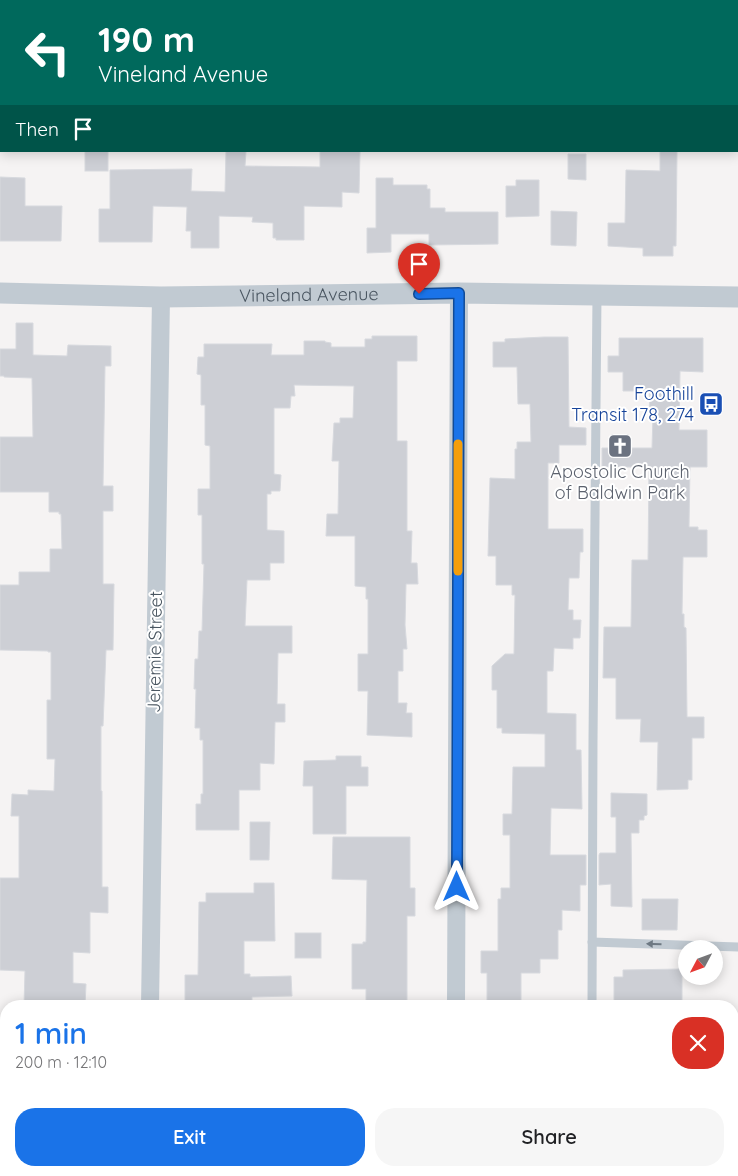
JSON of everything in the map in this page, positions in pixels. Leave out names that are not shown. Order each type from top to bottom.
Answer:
[{"type":"street","name":"Vineland Avenue","points":[[0,293],[161,297],[459,293],[738,297]]},
{"type":"street","points":[[456,1000],[459,293]]},
{"type":"street","name":"Jeremie Street","points":[[150,1000],[161,297]]},
{"type":"lane","points":[[592,1000],[597,295]]},
{"type":"lane","points":[[592,942],[738,947]]},
{"type":"building","points":[[85,152],[108,152],[108,171],[85,171]]},
{"type":"building","points":[[226,152],[246,152],[245,166],[320,167],[320,152],[360,152],[359,193],[342,192],[342,207],[304,206],[304,240],[276,240],[276,238],[273,238],[273,223],[252,222],[253,217],[219,216],[219,248],[191,248],[191,231],[186,231],[187,207],[153,206],[152,242],[99,242],[99,209],[110,209],[110,170],[192,169],[191,191],[225,192]]},
{"type":"building","points":[[660,152],[677,152],[676,246],[673,246],[673,256],[643,256],[643,248],[608,246],[608,223],[625,223],[626,170],[660,171]]},
{"type":"building","points":[[568,154],[586,154],[586,180],[568,179]]},
{"type":"building","points":[[0,177],[25,178],[25,206],[62,206],[61,241],[0,241]]},
{"type":"building","points":[[376,178],[393,178],[393,185],[427,185],[427,189],[430,189],[430,208],[445,208],[445,212],[498,212],[498,244],[429,245],[429,234],[391,234],[391,252],[367,253],[367,228],[376,228]]},
{"type":"building","points":[[516,180],[539,180],[539,216],[506,217],[506,186],[516,186]]},
{"type":"building","points":[[551,211],[577,212],[576,246],[551,245]]},
{"type":"building","points":[[16,323],[33,323],[33,355],[67,356],[68,345],[111,346],[111,366],[105,366],[103,486],[113,486],[113,511],[103,511],[103,584],[114,584],[113,650],[106,650],[103,726],[101,726],[102,887],[108,887],[108,913],[90,912],[90,953],[73,952],[73,983],[86,984],[85,1000],[24,1000],[25,971],[0,970],[0,878],[19,878],[19,816],[11,816],[12,794],[28,795],[28,790],[54,791],[55,759],[47,759],[47,700],[51,700],[51,652],[0,650],[0,585],[19,585],[19,572],[50,572],[50,549],[62,549],[61,514],[59,512],[49,512],[49,492],[0,492],[0,437],[33,437],[32,378],[0,376],[0,349],[16,349]]},
{"type":"building","points":[[372,336],[417,336],[417,361],[397,361],[397,441],[407,441],[407,531],[412,531],[411,563],[417,563],[418,584],[406,584],[405,625],[407,649],[403,649],[403,671],[398,671],[398,703],[407,703],[406,713],[412,713],[412,737],[367,735],[368,691],[358,691],[358,654],[368,654],[368,599],[366,599],[366,587],[355,586],[355,536],[326,536],[327,514],[338,514],[339,461],[332,461],[334,423],[340,423],[340,418],[353,418],[354,386],[294,385],[295,396],[291,396],[290,408],[274,408],[274,474],[281,475],[280,491],[271,491],[271,494],[267,494],[267,530],[284,531],[284,563],[270,563],[270,580],[247,580],[245,626],[292,626],[292,653],[278,653],[277,704],[285,704],[285,722],[275,722],[274,764],[260,763],[260,790],[239,790],[239,830],[196,830],[196,804],[201,804],[201,794],[203,794],[203,740],[200,740],[200,728],[195,728],[196,689],[194,689],[195,659],[198,659],[199,631],[202,631],[204,564],[202,564],[202,515],[198,515],[198,489],[210,489],[210,446],[205,445],[205,405],[201,405],[201,375],[197,374],[198,357],[204,357],[204,344],[272,344],[271,355],[304,355],[304,341],[325,341],[331,343],[331,347],[365,347],[365,339],[372,339]]},
{"type":"building","points":[[568,337],[569,427],[586,428],[586,445],[559,445],[559,463],[548,463],[548,529],[583,529],[583,552],[580,552],[579,578],[569,578],[568,610],[573,610],[573,620],[581,620],[580,638],[573,638],[573,649],[554,648],[553,671],[547,671],[547,713],[576,714],[576,750],[581,750],[582,809],[551,808],[550,855],[586,855],[586,885],[580,885],[580,911],[562,910],[562,930],[558,930],[558,959],[540,959],[540,973],[521,973],[521,1000],[487,1000],[487,973],[481,973],[481,951],[498,951],[498,899],[501,899],[501,888],[510,888],[510,835],[503,835],[503,814],[512,814],[513,767],[545,767],[545,734],[502,733],[502,728],[497,728],[497,690],[492,690],[492,666],[505,654],[514,654],[515,595],[512,595],[512,585],[496,585],[496,556],[488,556],[490,478],[515,479],[515,449],[517,449],[517,442],[531,442],[530,404],[518,404],[517,367],[493,367],[493,342],[505,342],[505,339]]},
{"type":"building","points":[[619,338],[703,338],[703,372],[680,371],[679,430],[707,430],[707,467],[690,467],[689,527],[707,530],[707,557],[683,557],[682,614],[684,614],[684,627],[686,628],[687,717],[704,717],[704,738],[692,738],[692,780],[688,780],[688,789],[657,790],[658,742],[640,742],[641,719],[616,719],[616,678],[603,678],[604,627],[631,627],[632,560],[648,560],[649,467],[602,467],[602,448],[652,448],[653,415],[649,415],[650,391],[623,391],[623,372],[608,372],[608,356],[619,356]]},
{"type":"building","points":[[336,756],[361,756],[361,767],[368,767],[368,786],[346,786],[346,834],[313,834],[313,786],[303,786],[304,761],[336,760]]},
{"type":"building","points":[[611,793],[647,794],[647,815],[644,816],[644,820],[639,820],[639,833],[631,833],[632,907],[611,906],[611,884],[599,885],[600,853],[616,853],[616,817],[611,817]]},
{"type":"building","points":[[250,822],[270,822],[269,860],[250,860]]},
{"type":"building","points":[[333,837],[410,837],[410,888],[415,888],[415,916],[407,916],[407,1000],[366,1000],[366,989],[352,989],[352,944],[363,944],[363,942],[366,942],[367,880],[332,879]]},
{"type":"building","points":[[254,883],[274,883],[275,941],[244,941],[244,974],[250,974],[250,977],[291,976],[292,996],[252,997],[252,1000],[185,1000],[185,975],[198,975],[199,902],[206,902],[206,893],[254,893]]},
{"type":"building","points":[[642,899],[678,899],[677,930],[642,930]]},
{"type":"building","points":[[295,933],[321,933],[321,958],[295,958]]},
{"type":"building","points":[[678,969],[678,985],[682,985],[682,1000],[614,1000],[614,977],[623,977],[623,970]]},
{"type":"slow traffic","points":[[458,444],[458,571]]},
{"type":"place","name":"Foothill Transit 178, 274","points":[[711,404]]},
{"type":"place","name":"Apostolic Church of Baldwin Park","points":[[620,446]]},
{"type":"route","points":[[419,294],[459,293],[457,887]]}]
